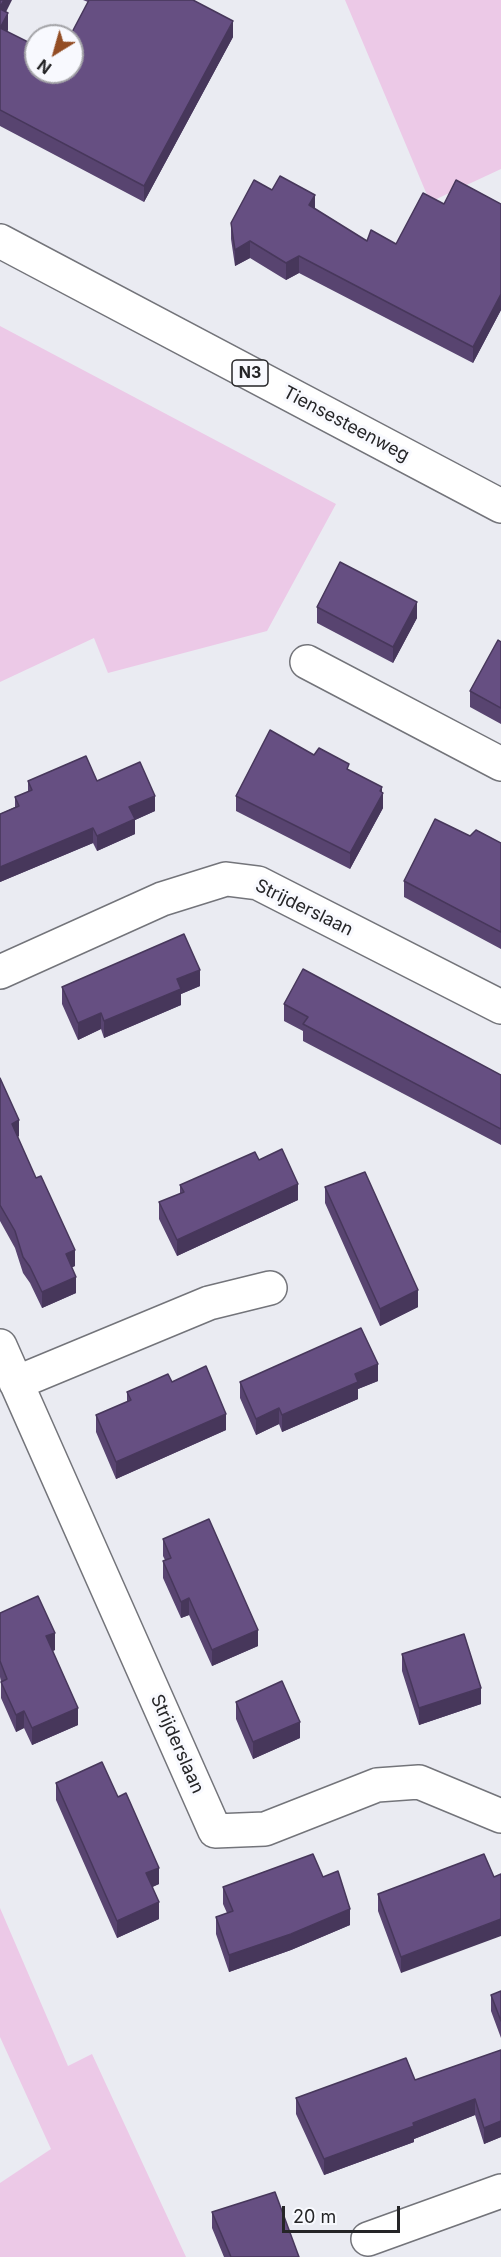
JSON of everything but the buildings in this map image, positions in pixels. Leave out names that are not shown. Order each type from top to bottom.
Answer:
[{"type":"street","name":"Tiensesteenweg","points":[[0,241],[501,506]]},
{"type":"street","points":[[307,662],[501,764]]},
{"type":"street","name":"Strijderslaan","points":[[0,972],[162,899],[226,879],[258,883],[501,1007]]},
{"type":"street","points":[[16,1383],[209,1303],[270,1288]]},
{"type":"street","name":"Strijderslaan","points":[[0,1346],[215,1831],[266,1829],[377,1785],[419,1782],[501,1816]]},
{"type":"street","points":[[368,2239],[501,2191]]},
{"type":"shaded area","points":[[345,0],[501,0],[501,169],[430,202]]},
{"type":"shaded area","points":[[0,326],[336,504],[267,631],[108,673],[94,638],[0,682]]},
{"type":"shaded area","points":[[0,1908],[68,2066],[92,2054],[186,2257],[0,2257],[0,2183],[51,2149],[0,2037]]}]
